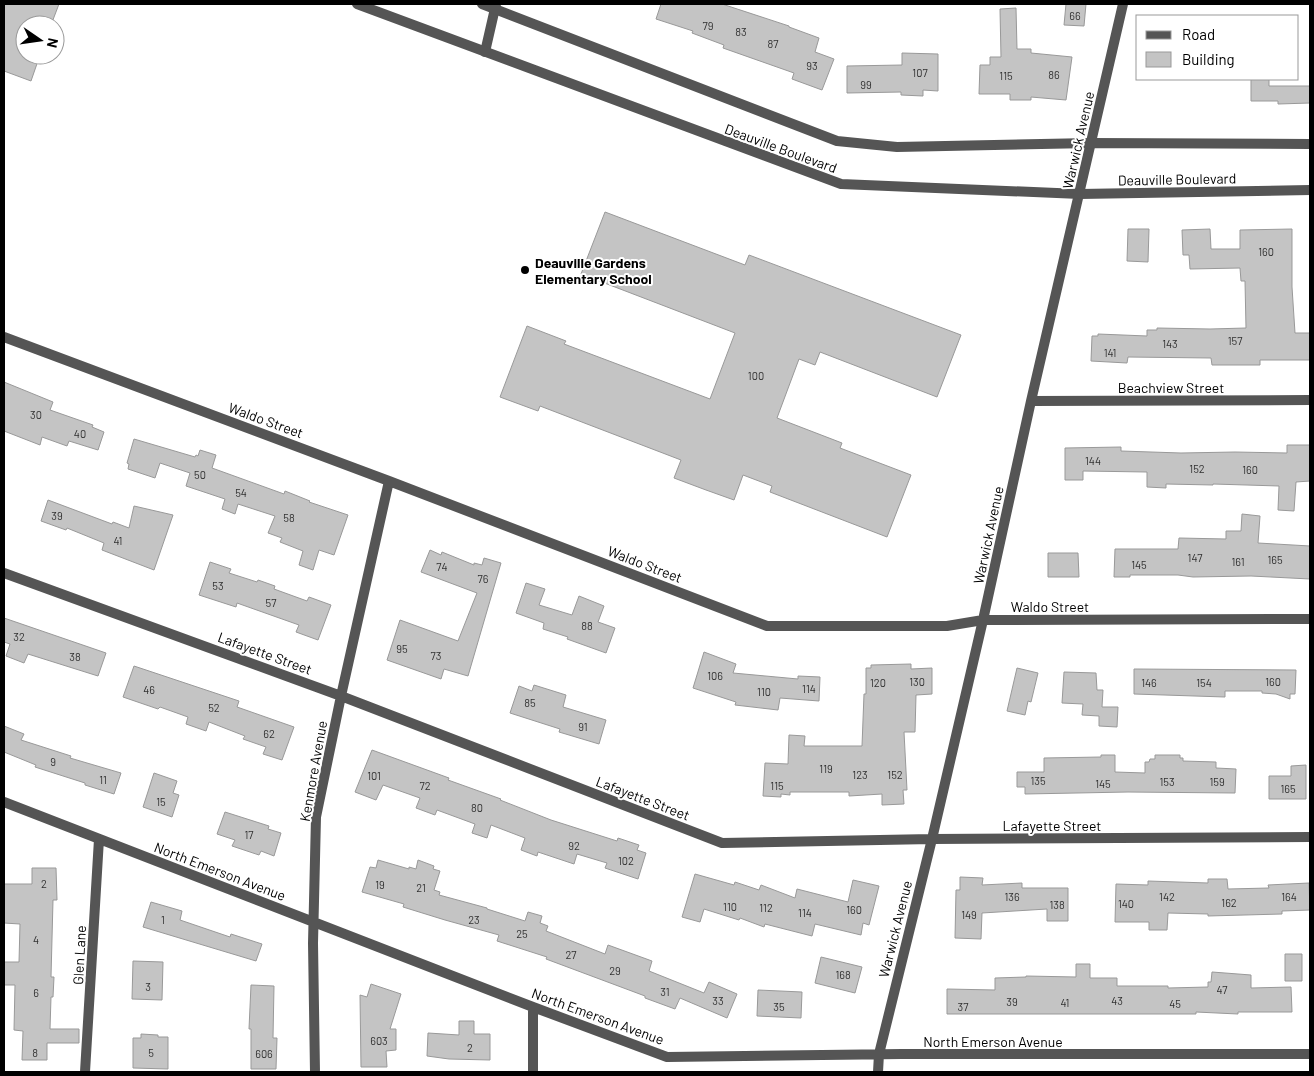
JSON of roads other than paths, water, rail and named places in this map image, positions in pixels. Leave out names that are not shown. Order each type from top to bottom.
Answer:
[{"type":"street","name":"Deauville Boulevard","points":[[357,4],[841,184],[1080,194],[1310,190]]},
{"type":"street","name":"Deauville Boulevard","points":[[482,4],[495,6],[837,141],[897,147],[1091,144],[1310,144]]},
{"type":"street","name":"Warwick Avenue","points":[[878,1072],[879,1054],[983,620],[1031,401],[1123,4]]},
{"type":"street","points":[[485,52],[495,6]]},
{"type":"street","name":"Waldo Street","points":[[4,337],[389,481],[767,626],[947,626],[983,620],[1310,619]]},
{"type":"street","name":"Beachview Street","points":[[1031,401],[1310,400]]},
{"type":"street","name":"Kenmore Avenue","points":[[315,1072],[314,923],[316,816],[389,481]]},
{"type":"street","name":"Lafayette Street","points":[[4,573],[341,696],[722,843],[932,839],[1310,837]]},
{"type":"street","name":"North Emerson Avenue","points":[[4,802],[314,923],[667,1057],[879,1054],[1310,1054]]},
{"type":"street","name":"Glen Lane","points":[[85,1072],[100,839]]},
{"type":"street","points":[[533,1007],[533,1072]]},
{"type":"place","name":"Deauville Gardens Elementary School","points":[[525,270]]}]
